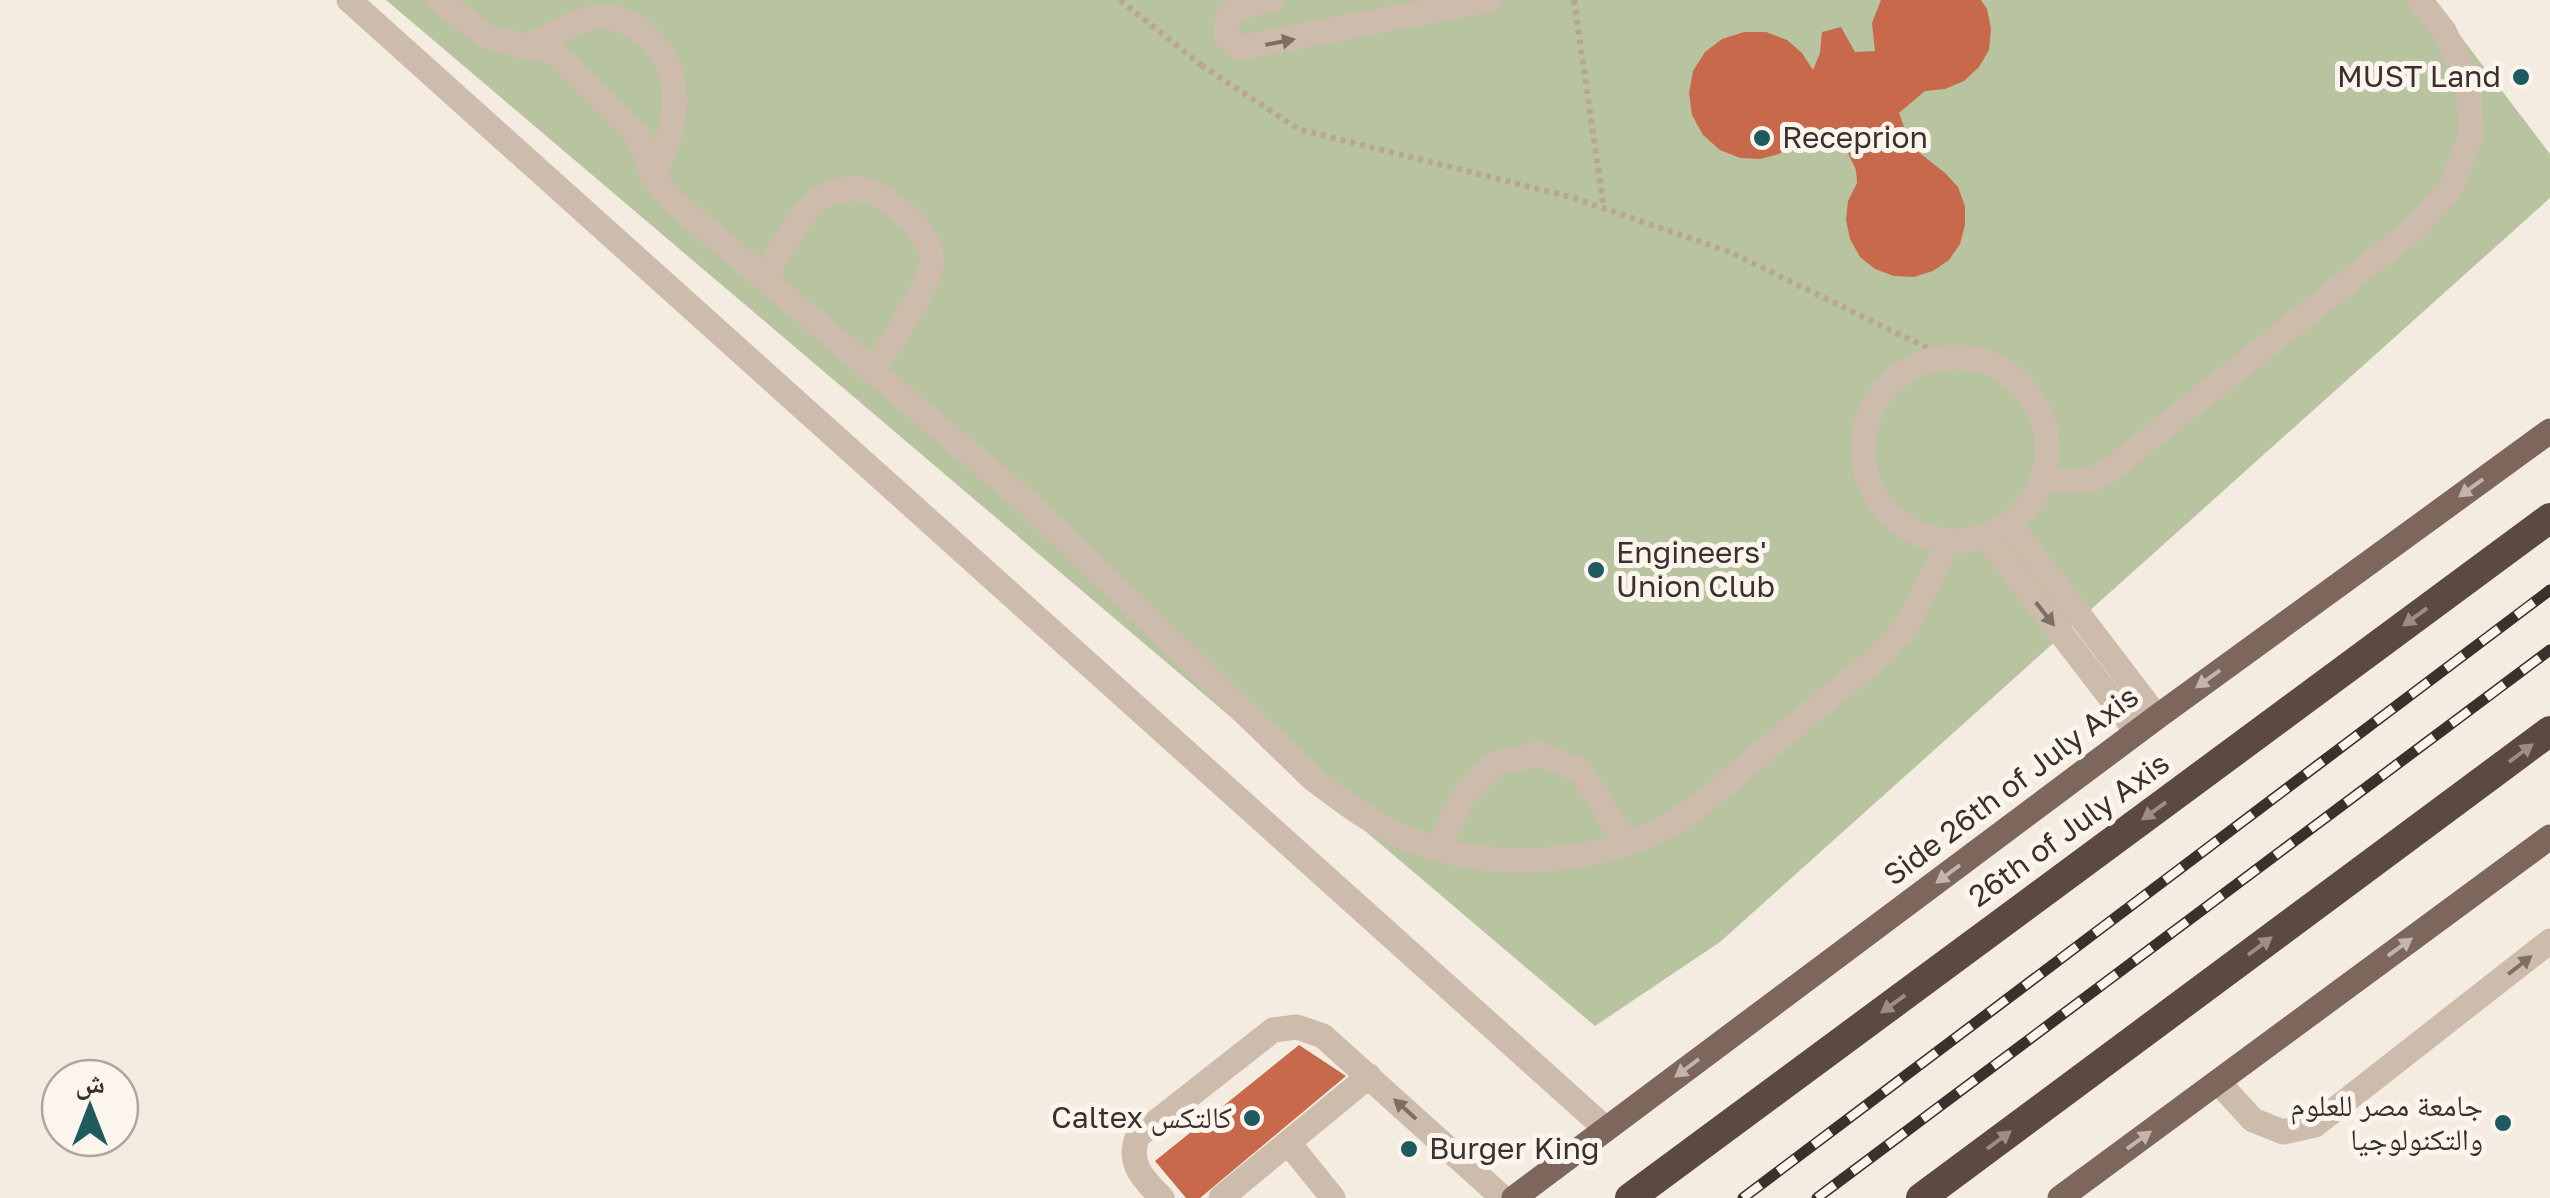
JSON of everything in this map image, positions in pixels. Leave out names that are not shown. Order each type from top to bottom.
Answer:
[{"type":"highway","name":"26th of July Axis","points":[[1630,1198],[2550,518]]},
{"type":"highway","points":[[1920,1198],[2550,731]]},
{"type":"main road","name":"Side 26th of July Axis","points":[[1514,1198],[2147,724],[2550,431]]},
{"type":"main road","points":[[2060,1198],[2550,837]]},
{"type":"street","points":[[350,0],[1606,1129]]},
{"type":"street","points":[[440,0],[488,37],[555,53],[638,136],[654,177],[672,200],[1026,502],[1312,778],[1357,813],[1409,839],[1464,855],[1522,861],[1579,856],[1626,843],[1686,814],[1882,654],[1908,624],[1948,542]]},
{"type":"street","points":[[1272,0],[1243,6],[1228,16],[1226,35],[1238,48],[1489,0]]},
{"type":"street","points":[[2045,476],[2081,483],[2106,474],[2414,229],[2451,188],[2471,136],[2468,82],[2444,31],[2420,0]]},
{"type":"street","points":[[523,47],[580,21],[606,16],[637,26],[662,49],[674,79],[674,111],[668,145],[654,177]]},
{"type":"street","points":[[764,278],[808,209],[837,190],[871,192],[916,224],[926,235],[931,250],[929,274],[874,372]]},
{"type":"street","points":[[1946,357],[1976,359],[2005,370],[2028,390],[2043,417],[2048,446],[2045,476],[2025,511],[2010,524],[1986,536],[1948,542],[1918,534],[1892,517],[1874,494],[1863,465],[1863,434],[1873,406],[1892,382],[1916,364],[1946,357]]},
{"type":"street","points":[[2010,524],[2147,724]]},
{"type":"street","points":[[1986,536],[2147,724]]},
{"type":"street","points":[[1438,848],[1463,796],[1494,764],[1538,754],[1580,770],[1626,843]]},
{"type":"street","points":[[2218,1082],[2253,1120],[2283,1132],[2315,1126],[2550,941]]},
{"type":"street","points":[[1162,1198],[1135,1166],[1134,1145],[1138,1136],[1274,1030],[1297,1026],[1324,1036],[1502,1198]]},
{"type":"street","points":[[1221,1198],[1370,1076]]},
{"type":"street","points":[[1290,1144],[1333,1198]]},
{"type":"path","points":[[1120,0],[1201,65],[1298,128],[1604,209],[1730,252],[1946,357]]},
{"type":"path","points":[[1574,0],[1604,209]]},
{"type":"path","points":[[1201,65],[1233,42]]},
{"type":"green space","name":"Engineers' Union Club","points":[[386,0],[2433,0],[2550,154],[2550,198],[1720,942],[1595,1026]]},
{"type":"building","name":"Receprion","points":[[1881,0],[1981,0],[1991,29],[1989,50],[1964,81],[1945,89],[1925,91],[1899,113],[1911,146],[1958,187],[1965,206],[1960,244],[1949,260],[1914,277],[1894,276],[1875,269],[1860,257],[1846,220],[1848,201],[1857,183],[1856,170],[1847,151],[1834,139],[1820,137],[1797,143],[1760,159],[1740,158],[1720,150],[1703,135],[1692,115],[1689,93],[1693,71],[1705,52],[1722,39],[1744,32],[1766,32],[1787,40],[1813,70],[1822,32],[1841,27],[1855,52],[1875,51],[1872,23]]},
{"type":"building","name":"Caltex كالتكس","points":[[1299,1045],[1346,1076],[1200,1198],[1186,1198],[1155,1161]]},
{"type":"railway","points":[[1743,1198],[2550,590]]},
{"type":"railway","points":[[1817,1198],[2550,650]]},
{"type":"place","name":"MUST Land","points":[[2521,77]]},
{"type":"place","name":"Receprion","points":[[1762,138]]},
{"type":"place","name":"Engineers' Union Club","points":[[1596,570]]},
{"type":"place","name":"Caltex كالتكس","points":[[1252,1118]]},
{"type":"place","name":"جامعة مصر للعلوم والتكنولوجيا","points":[[2503,1123]]},
{"type":"place","name":"Burger King","points":[[1409,1149]]}]
